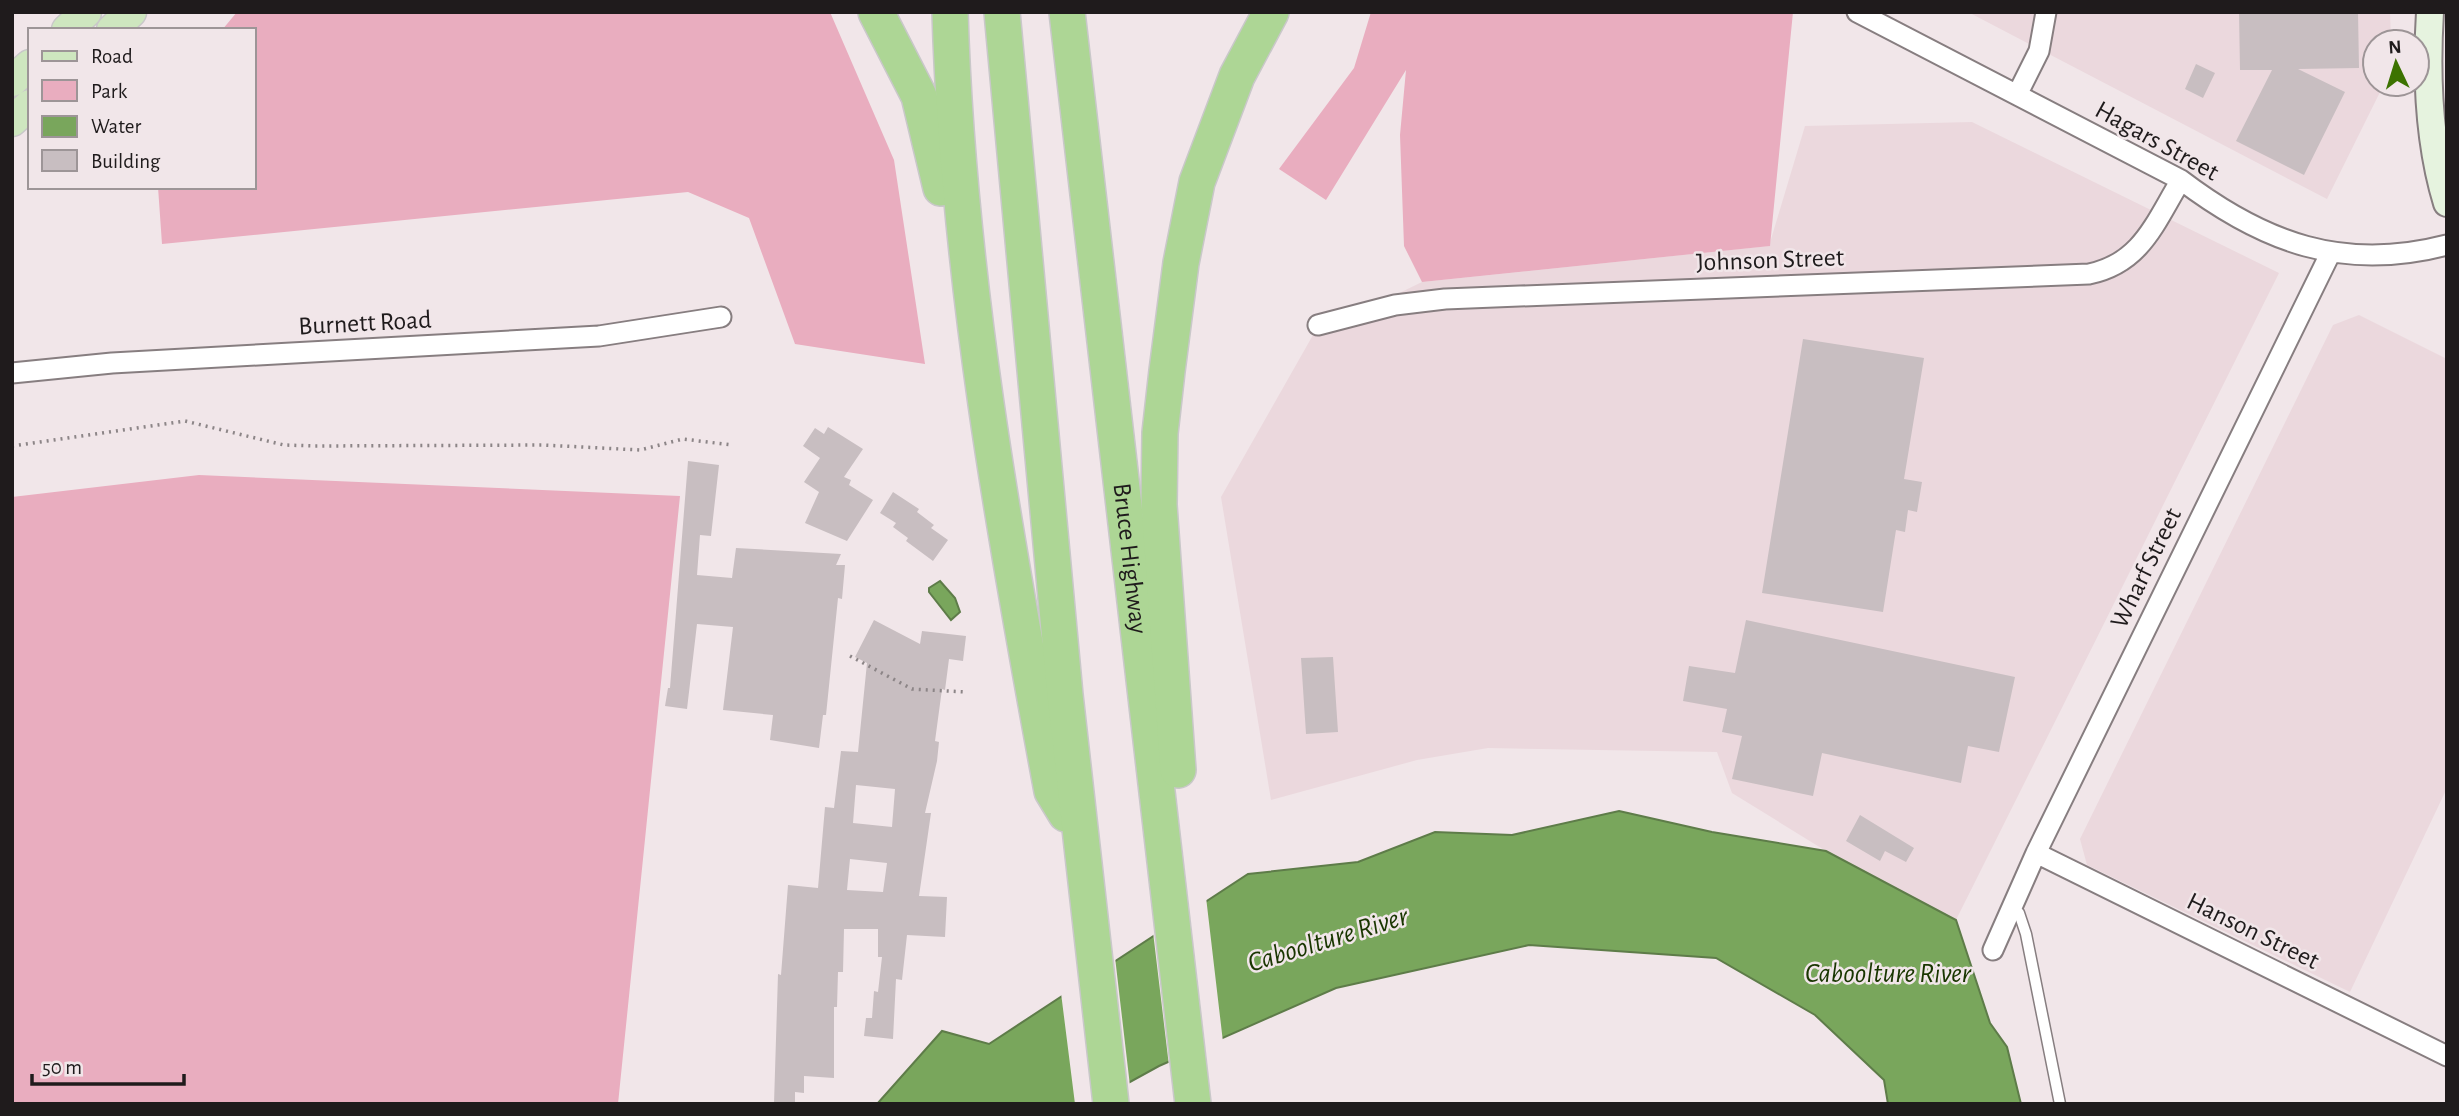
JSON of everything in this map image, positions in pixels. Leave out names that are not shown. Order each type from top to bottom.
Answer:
[{"type":"highway","points":[[876,12],[919,96],[933,148],[949,235],[967,269]]},
{"type":"highway","points":[[950,12],[967,269],[994,471],[1052,791],[1080,838]]},
{"type":"highway","points":[[1002,12],[1080,838],[1111,1104]]},
{"type":"highway","name":"Bruce Highway","points":[[1067,12],[1193,1104]]},
{"type":"highway","points":[[1161,826],[1179,784],[1159,505],[1160,433],[1174,318],[1197,182],[1237,76],[1271,12]]},
{"type":"main road","points":[[69,28],[86,12]]},
{"type":"main road","points":[[114,28],[131,12]]},
{"type":"main road","points":[[2433,22],[2429,105],[2437,164],[2447,203]]},
{"type":"main road","points":[[12,82],[28,67]]},
{"type":"main road","points":[[12,121],[28,107]]},
{"type":"street","name":"Hagars Street","points":[[1857,12],[2181,180],[2207,200],[2279,236],[2330,254],[2384,256],[2447,245]]},
{"type":"street","points":[[2017,95],[2039,51],[2046,12]]},
{"type":"street","name":"Johnson Street","points":[[1318,325],[1395,305],[1445,299],[2089,274],[2120,265],[2132,256],[2181,180]]},
{"type":"street","name":"Wharf Street","points":[[1993,950],[2036,853],[2330,254]]},
{"type":"street","name":"Burnett Road","points":[[12,373],[112,363],[599,336],[721,317]]},
{"type":"street","name":"Hanson Street","points":[[2036,853],[2447,1056]]},
{"type":"lane","points":[[2012,906],[2018,913],[2026,934],[2060,1104]]},
{"type":"path","points":[[12,446],[186,421],[284,445],[542,445],[640,450],[683,439],[732,445]]},
{"type":"path","points":[[850,656],[912,689],[965,692]]},
{"type":"shaded area","points":[[1968,12],[2390,12],[2391,28],[2361,28],[2361,98],[2377,98],[2327,199]]},
{"type":"shaded area","points":[[1972,122],[2279,273],[1956,920],[1826,851],[1732,793],[1717,752],[1488,748],[1417,760],[1271,800],[1221,497],[1313,335],[1422,282],[1769,246],[1805,126]]},
{"type":"shaded area","points":[[2359,315],[2447,359],[2447,788],[2350,992],[2087,865],[2080,839],[2333,325]]},
{"type":"green space","points":[[237,12],[830,12],[894,160],[925,364],[795,344],[749,218],[688,192],[162,244],[158,189],[256,189],[256,28],[224,28]]},
{"type":"green space","points":[[1371,12],[1793,12],[1770,246],[1422,282],[1404,246],[1400,135],[1406,70],[1326,200],[1279,169],[1354,68]]},
{"type":"green space","points":[[199,475],[680,496],[618,1104],[12,1104],[12,497]]},
{"type":"water","points":[[940,581],[955,598],[960,612],[951,620],[929,592],[929,588]]},
{"type":"water","name":"Caboolture River","points":[[1619,811],[1712,832],[1826,851],[1956,920],[1990,1023],[2007,1047],[2021,1104],[1888,1104],[1884,1080],[1815,1015],[1716,958],[1529,945],[1336,988],[1159,1066],[1090,1104],[877,1104],[942,1031],[989,1044],[1248,874],[1358,862],[1435,832],[1512,835]]},
{"type":"pier","points":[[1206,897],[1223,1042],[1169,1066],[1153,932]]},
{"type":"pier","points":[[1115,957],[1130,1086],[1097,1104],[1075,1104],[1061,993]]},
{"type":"building","points":[[2239,12],[2358,12],[2359,68],[2298,69],[2345,92],[2304,175],[2236,141],[2272,70],[2240,70]]},
{"type":"building","points":[[2196,64],[2215,73],[2203,98],[2185,89]]},
{"type":"building","points":[[1803,339],[1924,358],[1904,479],[1922,482],[1917,512],[1908,510],[1905,532],[1896,530],[1883,612],[1762,593]]},
{"type":"building","points":[[828,427],[863,449],[844,477],[851,480],[849,485],[873,500],[847,541],[805,523],[819,492],[804,482],[820,458],[803,446],[815,428],[824,434]]},
{"type":"building","points":[[688,461],[719,465],[711,536],[700,535],[697,575],[732,578],[736,548],[841,554],[836,565],[845,565],[842,599],[838,598],[826,715],[823,715],[819,748],[770,740],[773,715],[723,710],[733,627],[697,624],[687,709],[665,706],[670,688]]},
{"type":"building","points":[[893,492],[919,509],[917,512],[934,525],[931,528],[948,540],[933,561],[906,541],[908,538],[893,527],[896,523],[880,513]]},
{"type":"building","points":[[874,620],[920,644],[922,631],[966,636],[963,661],[949,659],[945,690],[942,689],[935,741],[939,742],[937,761],[925,813],[931,813],[919,896],[947,897],[945,937],[907,935],[902,980],[896,979],[893,1039],[864,1036],[866,1018],[872,1018],[874,991],[878,992],[882,957],[878,957],[878,929],[844,929],[843,972],[838,972],[837,1007],[834,1007],[834,1078],[804,1076],[804,1093],[795,1092],[795,1104],[774,1104],[778,974],[781,975],[788,885],[818,888],[825,807],[834,808],[841,751],[858,752],[867,663],[855,657]],"holes":[[[856,785],[895,789],[892,827],[853,823]],[[850,859],[887,863],[883,892],[847,890]]]},
{"type":"building","points":[[1746,620],[2015,677],[1999,752],[1968,746],[1961,783],[1822,753],[1813,796],[1732,779],[1742,736],[1722,732],[1727,709],[1683,701],[1689,666],[1735,673]]},
{"type":"building","points":[[1333,657],[1338,732],[1306,734],[1301,658]]},
{"type":"building","points":[[1860,815],[1914,848],[1906,862],[1885,851],[1880,861],[1846,841]]}]
